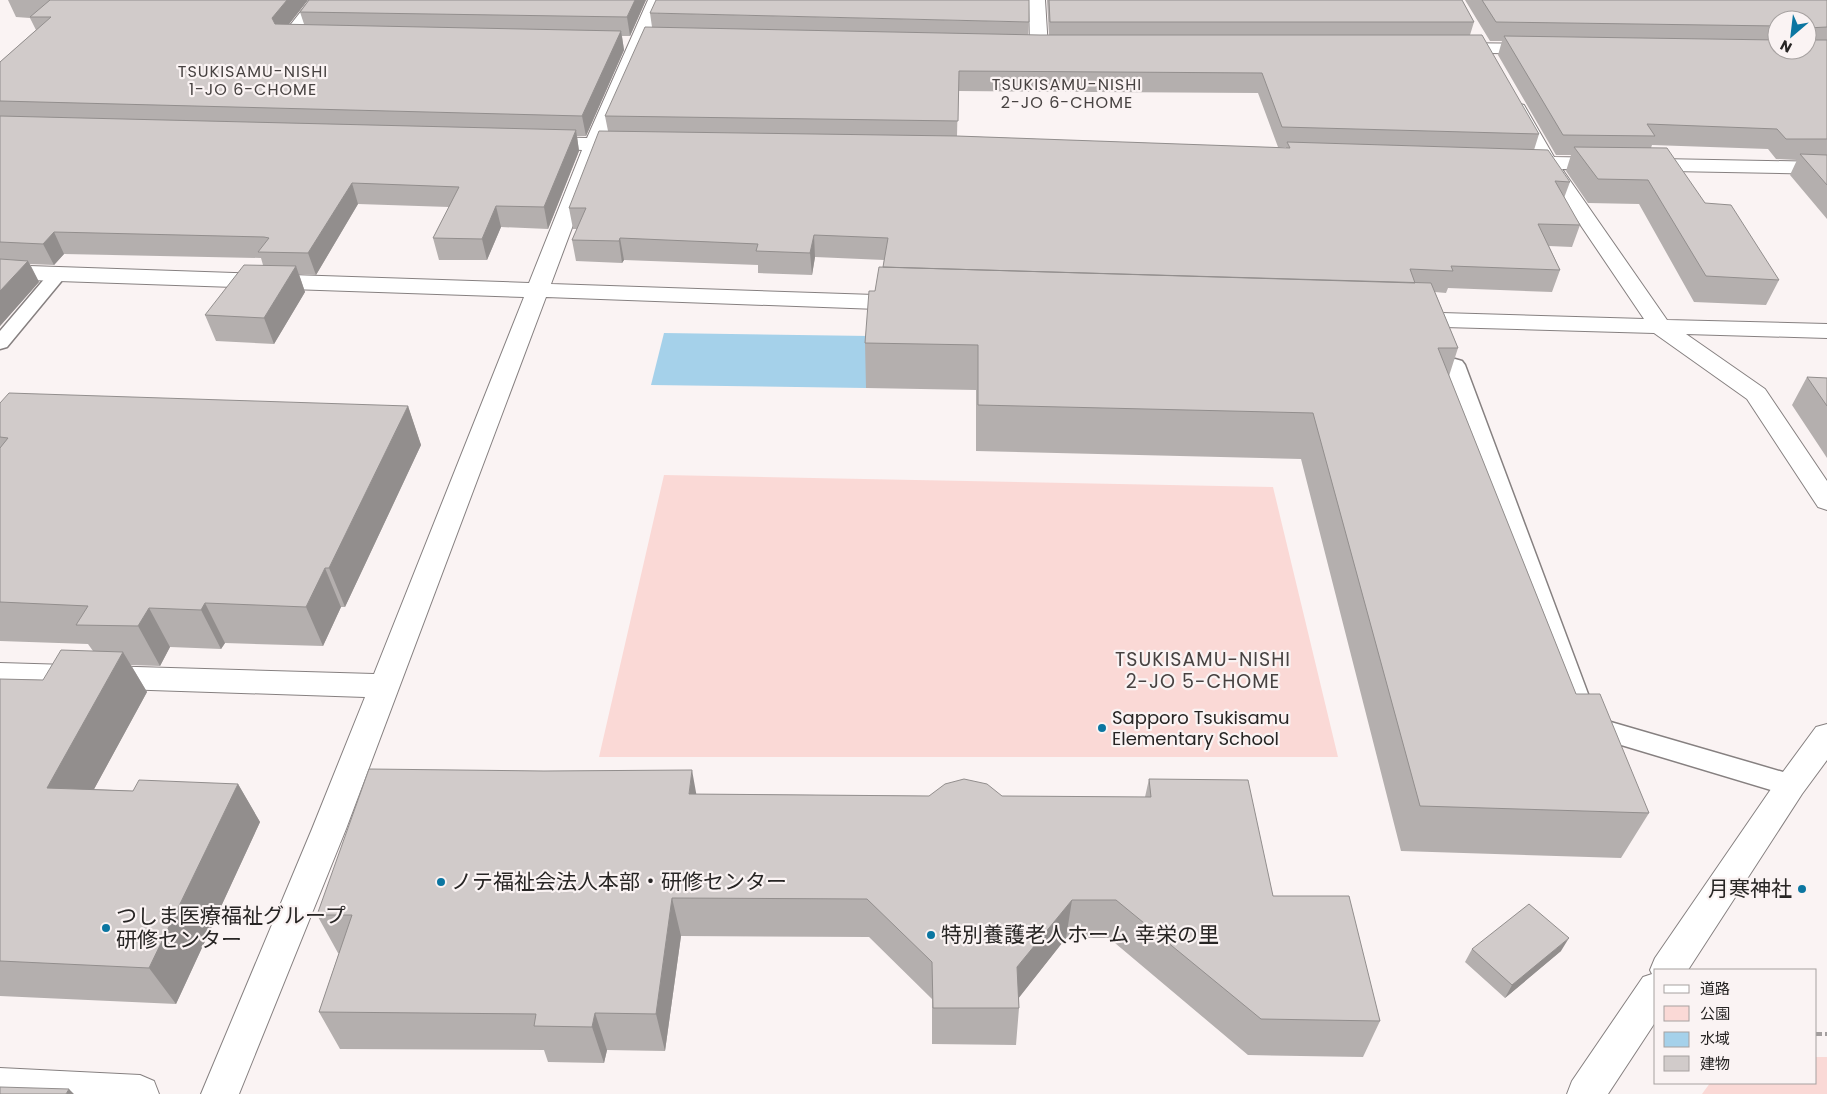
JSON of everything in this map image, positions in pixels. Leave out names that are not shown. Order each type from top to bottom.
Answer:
[{"type":"street","points":[[319,0],[289,38],[329,38]]},
{"type":"street","points":[[220,1094],[329,829],[594,144],[656,0]]},
{"type":"street","points":[[1037,0],[1039,48]]},
{"type":"street","points":[[1434,48],[1478,40],[1552,49]]},
{"type":"street","points":[[1478,40],[1548,163],[1661,326],[1756,394],[1826,499]]},
{"type":"street","points":[[1019,47],[1059,48]]},
{"type":"street","points":[[525,142],[653,145]]},
{"type":"street","points":[[1499,161],[1827,168]]},
{"type":"street","points":[[0,272],[924,304]]},
{"type":"street","points":[[1392,318],[1827,332]]},
{"type":"street","points":[[0,674],[385,686]]},
{"type":"street","points":[[1669,969],[1827,736]]},
{"type":"street","points":[[1586,1094],[1654,992]]},
{"type":"street","points":[[0,1087],[140,1094]]},
{"type":"lane","points":[[0,344],[58,274]]},
{"type":"lane","points":[[1455,365],[1587,725],[1792,785]]},
{"type":"green space","points":[[664,475],[1273,487],[1338,757],[599,757]]},
{"type":"green space","points":[[1817,1057],[1827,1057],[1827,1094],[1702,1094],[1709,1084],[1817,1084]]},
{"type":"water","points":[[664,333],[870,336],[866,388],[651,385]]},
{"type":"building","points":[[50,0],[287,0],[272,18],[275,24],[621,31],[582,116],[0,101],[0,62],[51,17],[30,17]]},
{"type":"building","points":[[309,0],[635,0],[627,17],[300,12]]},
{"type":"building","points":[[656,0],[1029,0],[1029,22],[650,13]]},
{"type":"building","points":[[1049,0],[1462,0],[1474,22],[1050,22]]},
{"type":"building","points":[[1482,0],[1827,0],[1827,27],[1817,28],[1817,10],[1767,10],[1767,26],[1496,22]]},
{"type":"building","points":[[645,27],[1040,35],[1482,35],[1539,134],[1282,127],[1262,73],[959,71],[958,121],[605,116]]},
{"type":"building","points":[[1504,36],[1767,40],[1767,60],[1817,60],[1817,40],[1827,40],[1827,139],[1786,139],[1777,129],[1647,124],[1655,136],[1563,135]]},
{"type":"building","points":[[0,116],[576,130],[544,207],[496,206],[482,239],[433,238],[459,187],[352,183],[308,253],[258,252],[269,238],[54,232],[43,244],[0,242]]},
{"type":"building","points":[[599,131],[957,136],[1290,148],[1287,142],[1548,150],[1570,182],[1555,181],[1580,225],[1538,224],[1560,270],[1451,266],[1453,271],[1410,269],[1415,283],[883,267],[888,238],[814,235],[810,253],[756,251],[758,244],[620,238],[619,241],[572,240],[586,208],[569,208]]},
{"type":"building","points":[[1574,147],[1667,148],[1705,203],[1731,205],[1779,280],[1706,276],[1648,180],[1598,179]]},
{"type":"building","points":[[1800,154],[1827,155],[1827,185]]},
{"type":"building","points":[[0,259],[28,261],[0,291]]},
{"type":"building","points":[[244,265],[296,266],[264,318],[205,315]]},
{"type":"building","points":[[879,267],[1431,283],[1458,348],[1438,348],[1576,694],[1600,694],[1649,813],[1420,806],[1313,413],[978,405],[978,345],[865,343],[869,291],[875,291]]},
{"type":"building","points":[[1807,377],[1827,378],[1827,406]]},
{"type":"building","points":[[9,393],[408,406],[329,568],[325,568],[306,607],[205,603],[201,610],[149,608],[138,626],[76,625],[88,606],[0,602],[0,448],[8,438],[0,437],[0,403]]},
{"type":"building","points":[[61,650],[123,652],[47,788],[133,791],[139,780],[238,784],[149,968],[0,961],[0,679],[43,680]]},
{"type":"building","points":[[369,769],[692,770],[689,794],[929,796],[945,784],[964,779],[987,784],[1002,796],[1151,797],[1149,779],[1248,780],[1273,896],[1349,896],[1380,1021],[1261,1019],[1116,900],[1072,900],[1017,967],[1019,1008],[933,1008],[932,962],[867,899],[672,898],[656,1014],[595,1013],[592,1027],[534,1026],[536,1014],[319,1012],[352,915],[317,915]]},
{"type":"building","points":[[1529,904],[1569,938],[1512,985],[1472,949]]},
{"type":"building","points":[[0,1087],[69,1089],[66,1094],[0,1094]]},
{"type":"place","name":"Sapporo Tsukisamu Elementary School","points":[[1102,728]]},
{"type":"place","name":"ノテ福祉会法人本部・研修センター","points":[[441,882]]},
{"type":"place","name":"月寒神社","points":[[1802,889]]},
{"type":"place","name":"つしま医療福祉グループ 研修センター","points":[[106,928]]},
{"type":"place","name":"特別養護老人ホーム 幸栄の里","points":[[931,935]]},
{"type":"district","name":"TSUKISAMU-NISHI 1-JO 6-CHOME","points":[[253,80]]},
{"type":"district","name":"TSUKISAMU-NISHI 2-JO 6-CHOME","points":[[1067,93]]},
{"type":"district","name":"TSUKISAMU-NISHI 2-JO 5-CHOME","points":[[1203,670]]}]
